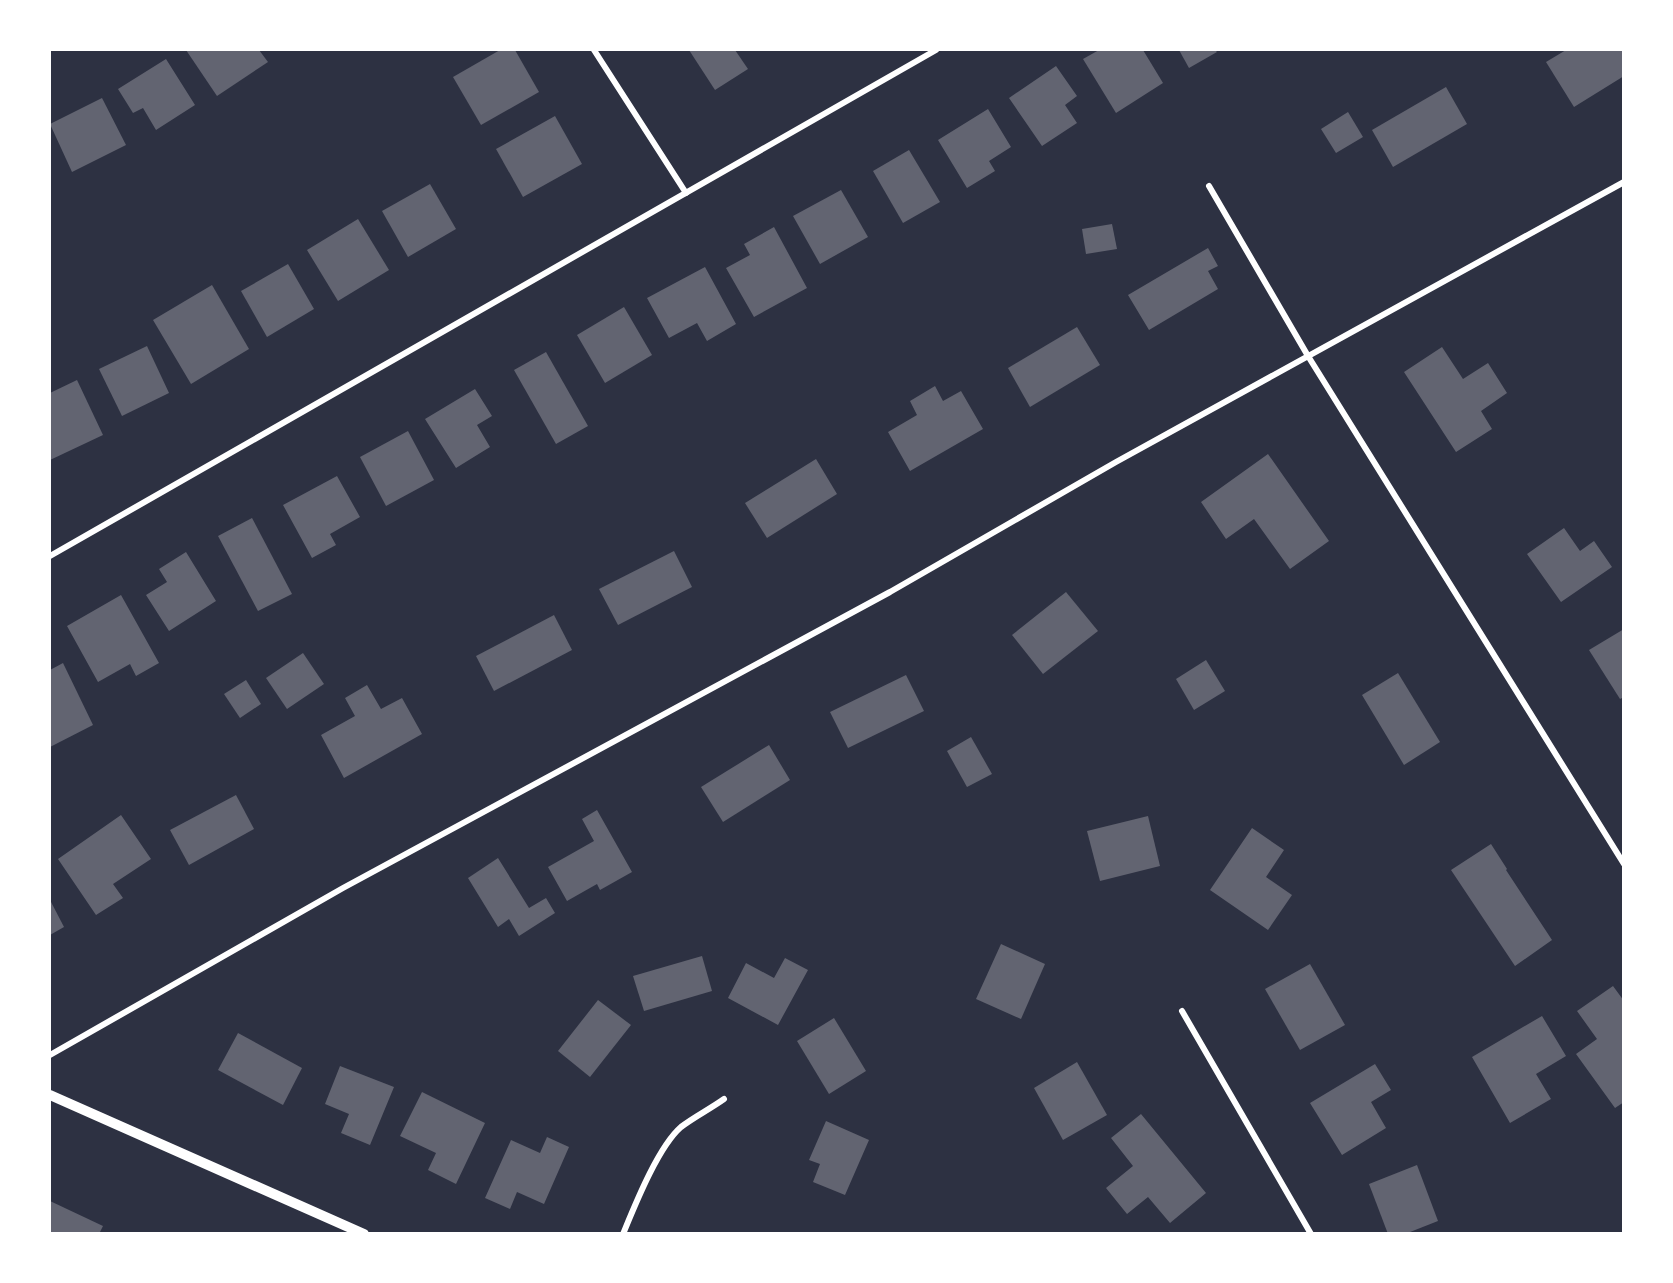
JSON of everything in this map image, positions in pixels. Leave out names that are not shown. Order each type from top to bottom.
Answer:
[{"type":"street","points":[[594,50],[686,193]]},
{"type":"street","points":[[50,556],[936,50]]},
{"type":"street","points":[[50,1055],[343,888],[890,592],[1116,462],[1623,182]]},
{"type":"street","points":[[1209,186],[1308,356],[1623,864]]},
{"type":"street","points":[[1182,1011],[1311,1233]]},
{"type":"street","points":[[50,1095],[364,1233]]},
{"type":"street","points":[[623,1233],[643,1187],[663,1151],[680,1128],[724,1100]]},
{"type":"building","points":[[186,50],[259,50],[268,62],[217,96]]},
{"type":"building","points":[[500,50],[515,50],[539,92],[481,125],[453,77]]},
{"type":"building","points":[[689,50],[735,50],[748,69],[715,90]]},
{"type":"building","points":[[1099,50],[1143,50],[1163,83],[1116,113],[1083,59]]},
{"type":"building","points":[[1179,50],[1215,50],[1217,52],[1189,68]]},
{"type":"building","points":[[1566,50],[1624,50],[1624,76],[1574,107],[1546,62]]},
{"type":"building","points":[[166,59],[195,105],[156,130],[143,108],[133,113],[118,89]]},
{"type":"building","points":[[1056,66],[1077,96],[1065,105],[1077,123],[1042,146],[1009,98]]},
{"type":"building","points":[[1446,87],[1467,124],[1393,167],[1372,130]]},
{"type":"building","points":[[102,98],[126,145],[72,172],[50,124]]},
{"type":"building","points":[[988,109],[1011,147],[989,161],[995,171],[967,188],[938,140]]},
{"type":"building","points":[[1348,112],[1363,137],[1336,153],[1321,129]]},
{"type":"building","points":[[555,116],[582,164],[523,197],[496,149]]},
{"type":"building","points":[[909,150],[940,202],[903,223],[873,171]]},
{"type":"building","points":[[430,184],[456,229],[408,257],[382,211]]},
{"type":"building","points":[[841,190],[868,237],[820,264],[793,216]]},
{"type":"building","points":[[358,219],[389,270],[338,301],[307,250]]},
{"type":"building","points":[[1112,224],[1117,249],[1086,254],[1082,229]]},
{"type":"building","points":[[774,227],[807,288],[754,317],[726,268],[750,255],[744,244]]},
{"type":"building","points":[[1208,248],[1218,266],[1208,271],[1218,289],[1149,330],[1128,295]]},
{"type":"building","points":[[288,264],[314,309],[267,337],[241,291]]},
{"type":"building","points":[[705,267],[736,324],[707,341],[697,323],[669,338],[647,298]]},
{"type":"building","points":[[212,285],[249,349],[191,384],[153,320]]},
{"type":"building","points":[[624,307],[652,355],[605,383],[577,335]]},
{"type":"building","points":[[1077,327],[1100,365],[1030,407],[1008,368]]},
{"type":"building","points":[[147,346],[169,393],[122,416],[99,369]]},
{"type":"building","points":[[1442,347],[1463,379],[1488,363],[1507,393],[1481,411],[1492,429],[1456,452],[1404,372]]},
{"type":"building","points":[[546,352],[588,426],[556,444],[514,370]]},
{"type":"building","points":[[77,380],[103,435],[50,460],[50,393]]},
{"type":"building","points":[[935,386],[943,401],[961,391],[983,429],[910,471],[888,432],[917,415],[910,401]]},
{"type":"building","points":[[475,389],[492,416],[477,425],[490,447],[456,468],[425,419]]},
{"type":"building","points":[[408,431],[434,480],[386,506],[360,457]]},
{"type":"building","points":[[1268,454],[1329,541],[1290,569],[1254,519],[1226,539],[1201,502]]},
{"type":"building","points":[[816,459],[837,494],[767,538],[745,503]]},
{"type":"building","points":[[337,476],[360,517],[330,534],[336,545],[312,558],[283,505]]},
{"type":"building","points":[[252,518],[292,594],[258,611],[218,536]]},
{"type":"building","points":[[1564,528],[1580,551],[1594,541],[1612,567],[1561,602],[1527,554]]},
{"type":"building","points":[[674,551],[692,587],[618,625],[599,589]]},
{"type":"building","points":[[186,552],[216,601],[169,631],[146,595],[167,582],[159,569]]},
{"type":"building","points":[[1066,592],[1098,631],[1043,674],[1012,635]]},
{"type":"building","points":[[121,595],[159,663],[136,676],[130,664],[98,682],[67,626]]},
{"type":"building","points":[[554,615],[572,650],[494,691],[476,656]]},
{"type":"building","points":[[1624,629],[1624,697],[1620,699],[1589,650]]},
{"type":"building","points":[[303,653],[324,684],[287,709],[266,678]]},
{"type":"building","points":[[1206,660],[1225,691],[1194,710],[1176,679]]},
{"type":"building","points":[[63,663],[93,725],[50,747],[50,670]]},
{"type":"building","points":[[1398,673],[1440,742],[1404,765],[1362,695]]},
{"type":"building","points":[[906,675],[924,711],[848,748],[830,712]]},
{"type":"building","points":[[246,680],[261,704],[240,718],[224,694]]},
{"type":"building","points":[[367,685],[381,709],[402,698],[422,734],[344,778],[321,735],[355,716],[345,698]]},
{"type":"building","points":[[971,737],[992,774],[967,787],[947,751]]},
{"type":"building","points":[[769,745],[790,780],[723,822],[701,787]]},
{"type":"building","points":[[236,795],[254,829],[189,865],[170,830]]},
{"type":"building","points":[[597,810],[632,872],[600,890],[597,884],[567,901],[548,867],[594,841],[582,819]]},
{"type":"building","points":[[121,815],[151,859],[113,884],[123,898],[96,915],[58,859]]},
{"type":"building","points":[[1148,816],[1160,866],[1100,881],[1087,831]]},
{"type":"building","points":[[1252,828],[1284,850],[1266,877],[1292,895],[1268,930],[1210,890]]},
{"type":"building","points":[[1491,844],[1552,940],[1515,966],[1451,870]]},
{"type":"building","points":[[498,858],[529,908],[546,898],[555,913],[519,936],[509,919],[498,927],[468,878]]},
{"type":"building","points":[[50,900],[64,927],[50,935]]},
{"type":"building","points":[[1001,944],[1045,964],[1021,1019],[976,999]]},
{"type":"building","points":[[702,956],[712,991],[644,1011],[633,976]]},
{"type":"building","points":[[785,958],[808,970],[778,1025],[728,998],[746,963],[774,978]]},
{"type":"building","points":[[1310,964],[1345,1025],[1300,1050],[1265,989]]},
{"type":"building","points":[[1613,986],[1624,1001],[1624,1102],[1615,1108],[1576,1054],[1597,1039],[1577,1011]]},
{"type":"building","points":[[598,1000],[631,1025],[590,1077],[558,1051]]},
{"type":"building","points":[[1542,1016],[1566,1056],[1536,1074],[1551,1099],[1510,1123],[1472,1057]]},
{"type":"building","points":[[834,1018],[866,1071],[829,1094],[797,1041]]},
{"type":"building","points":[[238,1033],[302,1068],[283,1105],[218,1070]]},
{"type":"building","points":[[1077,1062],[1107,1115],[1063,1140],[1034,1088]]},
{"type":"building","points":[[1375,1064],[1391,1090],[1371,1102],[1386,1128],[1342,1155],[1310,1103]]},
{"type":"building","points":[[340,1066],[394,1087],[370,1145],[341,1133],[349,1114],[325,1104]]},
{"type":"building","points":[[422,1092],[485,1123],[456,1184],[428,1170],[436,1153],[400,1136]]},
{"type":"building","points":[[1141,1114],[1206,1193],[1170,1223],[1148,1197],[1127,1214],[1106,1188],[1133,1166],[1111,1138]]},
{"type":"building","points":[[826,1121],[869,1140],[845,1195],[813,1182],[820,1164],[809,1160]]},
{"type":"building","points":[[547,1137],[569,1147],[544,1204],[517,1192],[510,1209],[485,1198],[511,1140],[540,1153]]},
{"type":"building","points":[[1417,1165],[1438,1221],[1405,1234],[1388,1234],[1369,1184]]},
{"type":"building","points":[[50,1201],[103,1226],[99,1234],[50,1234]]}]
